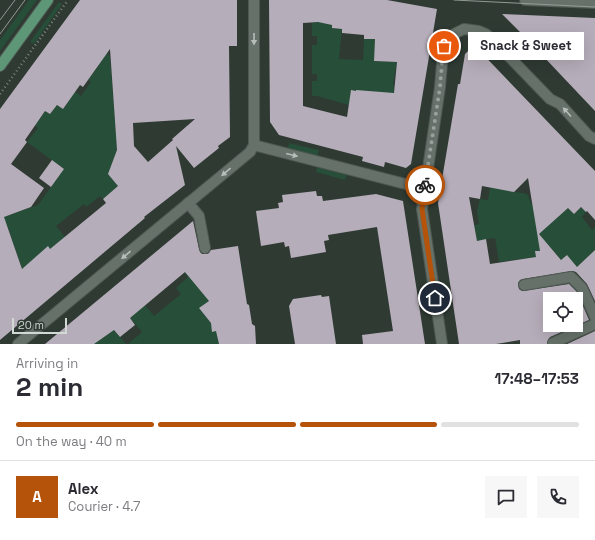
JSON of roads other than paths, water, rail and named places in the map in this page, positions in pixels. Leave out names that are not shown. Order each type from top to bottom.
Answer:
[{"type":"main road","points":[[0,66],[48,0]]},
{"type":"street","points":[[18,344],[249,153],[254,145],[254,0]]},
{"type":"street","points":[[525,0],[595,3]]},
{"type":"street","points":[[442,344],[422,209],[440,87],[443,52],[447,40],[454,34],[464,30],[479,31],[486,34],[550,99],[560,104],[589,136],[595,139]]},
{"type":"street","points":[[254,145],[425,189]]},
{"type":"street","points":[[188,203],[199,216],[206,248]]},
{"type":"street","points":[[524,285],[572,277],[582,288],[595,317]]},
{"type":"street","points":[[553,343],[595,324]]},
{"type":"tram line","points":[[0,20],[15,0]]},
{"type":"tram line","points":[[0,34],[25,0]]},
{"type":"tram line","points":[[454,0],[595,7]]},
{"type":"place","name":"Snack & Sweet","points":[[444,46]]}]
